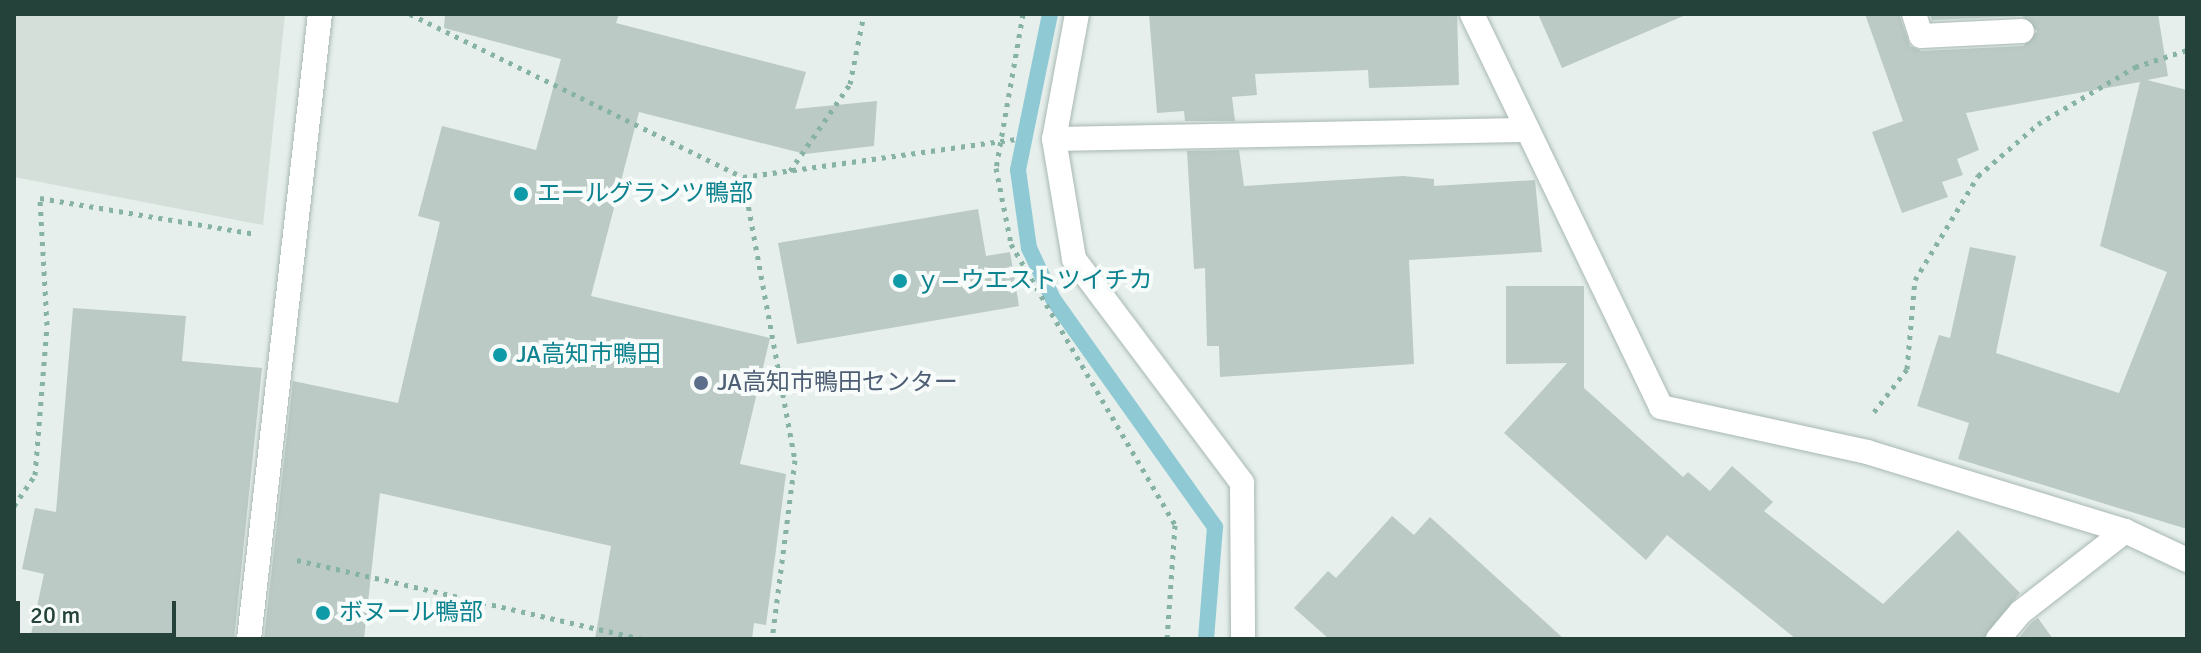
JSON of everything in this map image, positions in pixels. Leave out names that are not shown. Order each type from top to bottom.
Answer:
[{"type":"street","points":[[249,639],[297,241],[320,14]]},
{"type":"street","points":[[1077,14],[1054,139],[1074,259],[1242,483],[1243,639]]},
{"type":"street","points":[[1472,14],[1522,130],[1661,407],[1867,452],[2125,531],[2187,560]]},
{"type":"street","points":[[1914,14],[1921,36],[2022,31]]},
{"type":"street","points":[[1054,139],[1522,130]]},
{"type":"street","points":[[1998,639],[2125,531]]},
{"type":"path","points":[[410,14],[743,177],[999,139]]},
{"type":"path","points":[[790,171],[850,84],[864,14]]},
{"type":"path","points":[[1023,14],[996,168],[1011,244],[1175,525],[1167,639]]},
{"type":"path","points":[[1867,452],[1875,405],[1907,369],[1915,280],[1978,176],[2038,124],[2135,67],[2187,50]]},
{"type":"path","points":[[743,177],[795,460],[772,639]]},
{"type":"path","points":[[14,502],[35,475],[38,445],[47,325],[40,198],[297,241]]},
{"type":"path","points":[[259,551],[643,639]]},
{"type":"shaded area","points":[[14,14],[285,14],[263,225],[14,177]]},
{"type":"building","points":[[445,14],[619,14],[616,23],[806,72],[795,109],[877,101],[874,146],[805,154],[639,112],[591,296],[770,338],[740,464],[786,474],[766,625],[754,623],[752,639],[595,639],[611,546],[380,493],[364,639],[264,639],[293,381],[398,403],[440,222],[418,216],[442,126],[536,150],[561,59],[444,28]]},
{"type":"building","points":[[1149,14],[1457,14],[1459,85],[1369,88],[1368,70],[1255,74],[1257,95],[1232,97],[1235,121],[1185,121],[1184,111],[1157,113]]},
{"type":"building","points":[[1538,14],[1688,14],[1562,68]]},
{"type":"building","points":[[1865,14],[1899,14],[1910,46],[1922,51],[2023,46],[2037,31],[2022,16],[1932,20],[1930,14],[2158,14],[2168,76],[2147,80],[2187,90],[2187,529],[1958,459],[1969,423],[1917,406],[1939,335],[1950,338],[1970,247],[2016,256],[1996,353],[2119,393],[2167,272],[2100,246],[2140,82],[1966,113],[1979,150],[1957,159],[1963,175],[1942,182],[1948,197],[1902,213],[1872,132],[1903,121]]},
{"type":"building","points":[[1239,150],[1244,186],[1403,176],[1434,179],[1434,186],[1535,180],[1542,252],[1409,260],[1414,364],[1220,377],[1219,346],[1207,346],[1205,268],[1194,269],[1187,151]]},
{"type":"building","name":"ｙ―ウエストツイチカ","points":[[978,209],[986,256],[1010,252],[1019,306],[797,344],[778,243]]},
{"type":"building","points":[[1506,286],[1584,286],[1584,388],[1683,477],[1688,472],[1710,491],[1732,466],[1773,502],[1764,511],[1883,604],[1958,530],[2020,593],[1983,639],[1796,639],[1667,535],[1646,560],[1504,433],[1567,363],[1506,364]]},
{"type":"building","points":[[73,308],[186,316],[182,361],[262,368],[234,639],[30,639],[44,574],[22,569],[35,508],[56,512]]},
{"type":"building","points":[[1392,516],[1414,535],[1430,517],[1564,639],[1329,639],[1294,608],[1328,571],[1336,578]]},
{"type":"building","points":[[2038,618],[2053,639],[2018,639],[2031,623]]},
{"type":"waterway","points":[[1050,14],[1018,170],[1029,248],[1053,299],[1215,527],[1206,639]]},
{"type":"place","name":"エールグランツ鴨部","points":[[521,194]]},
{"type":"place","name":"ｙ―ウエストツイチカ","points":[[900,281]]},
{"type":"place","name":"JA高知市鴨田","points":[[500,355]]},
{"type":"place","name":"JA高知市鴨田センター","points":[[701,383]]},
{"type":"place","name":"ボヌール鴨部","points":[[323,613]]}]
